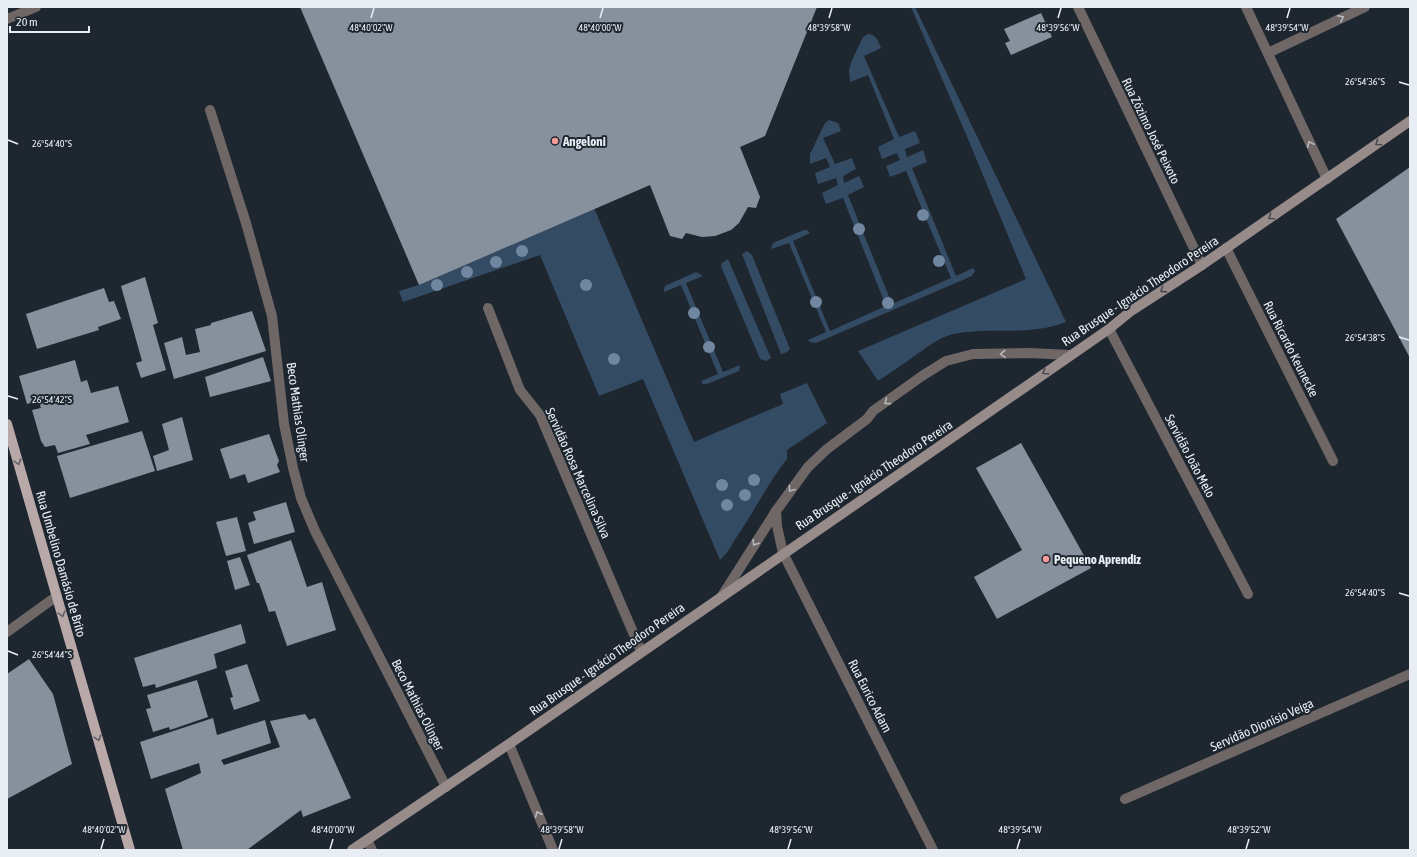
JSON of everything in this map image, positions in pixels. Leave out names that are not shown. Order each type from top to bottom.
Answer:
[{"type":"main road","name":"Rua Brusque - Ignácio Theodoro Pereira","points":[[352,850],[509,744],[783,553],[1109,329],[1131,311],[1202,265],[1410,121]]},
{"type":"main road","name":"Rua Umbelino Damásio de Brito","points":[[7,424],[130,850]]},
{"type":"street","points":[[7,19],[36,7]]},
{"type":"street","name":"Rua Zózimo José Peixoto","points":[[1078,7],[1202,265]]},
{"type":"street","points":[[1246,7],[1327,179]]},
{"type":"street","points":[[1268,53],[1365,7]]},
{"type":"street","name":"Beco Mathias Olinger","points":[[210,110],[246,223],[272,316],[284,424],[292,468],[301,498],[315,531],[446,787]]},
{"type":"street","name":"Rua Ricardo Keunecke","points":[[1226,248],[1333,461]]},
{"type":"street","name":"Servidão Rosa Marcelina Silva","points":[[488,308],[520,390],[540,415],[641,652]]},
{"type":"street","name":"Servidão João Melo","points":[[1109,329],[1248,594]]},
{"type":"street","points":[[722,596],[788,492],[808,467],[827,449],[867,419],[873,411],[922,376],[946,361],[973,354],[1029,352],[1070,355]]},
{"type":"street","name":"Rua Eurico Adam","points":[[776,511],[777,526],[783,553],[933,850]]},
{"type":"street","points":[[7,632],[57,596]]},
{"type":"street","name":"Servidão Dionísio Veiga","points":[[1125,799],[1410,674]]},
{"type":"street","points":[[509,744],[553,850]]},
{"type":"street","points":[[367,840],[372,850]]},
{"type":"shaded area","points":[[911,7],[915,7],[1066,322],[1040,329],[972,331],[952,334],[935,342],[878,381],[858,351],[1026,279]]},
{"type":"shaded area","points":[[868,34],[873,35],[878,40],[881,48],[864,56],[899,137],[915,131],[920,143],[905,149],[907,157],[923,150],[927,162],[912,168],[956,276],[973,268],[975,271],[972,276],[816,343],[810,342],[808,340],[826,332],[789,243],[771,249],[773,243],[804,230],[807,230],[810,233],[793,241],[830,331],[886,306],[843,198],[826,204],[822,193],[838,185],[836,178],[818,184],[815,173],[830,167],[826,158],[810,164],[810,154],[825,123],[829,120],[838,123],[841,131],[823,138],[835,164],[852,158],[856,169],[843,176],[844,183],[859,176],[864,187],[848,195],[892,304],[951,278],[906,171],[890,177],[886,166],[900,160],[897,153],[882,159],[878,147],[894,139],[868,75],[850,82],[849,70],[852,60],[863,37]]},
{"type":"shaded area","points":[[594,208],[694,442],[783,404],[780,394],[807,383],[827,423],[787,450],[787,459],[774,477],[730,548],[720,560],[643,379],[599,396],[540,255],[403,302],[399,291],[419,285]]},
{"type":"shaded area","points":[[747,251],[752,255],[790,349],[787,352],[781,354],[742,254]]},
{"type":"shaded area","points":[[728,259],[771,358],[766,361],[760,359],[721,266],[722,263]]},
{"type":"shaded area","points":[[696,272],[703,276],[686,283],[723,372],[740,365],[739,371],[707,384],[703,384],[701,381],[718,374],[681,285],[664,292],[665,286]]},
{"type":"building","name":"Angeloni","points":[[300,7],[817,7],[765,136],[740,147],[760,197],[756,208],[748,207],[739,223],[731,230],[715,236],[702,237],[686,233],[682,239],[670,236],[650,185],[419,285]]},
{"type":"building","points":[[1041,13],[1052,37],[1011,55],[1005,43],[1010,41],[1004,29]]},
{"type":"building","points":[[1410,167],[1410,358],[1336,219]]},
{"type":"building","points":[[145,277],[158,323],[153,325],[166,370],[141,378],[136,363],[142,361],[121,286]]},
{"type":"building","points":[[104,288],[109,302],[114,301],[121,319],[98,327],[99,330],[37,349],[26,314]]},
{"type":"building","points":[[252,311],[266,351],[174,379],[164,343],[182,337],[186,355],[200,352],[195,329]]},
{"type":"building","points":[[263,357],[271,381],[210,397],[205,377]]},
{"type":"building","points":[[75,360],[81,382],[87,380],[91,393],[118,386],[129,422],[86,435],[90,444],[58,453],[55,445],[45,447],[41,441],[32,410],[41,408],[38,401],[27,404],[19,376]]},
{"type":"building","points":[[182,417],[193,460],[157,471],[153,456],[169,450],[162,424]]},
{"type":"building","points":[[142,431],[155,471],[70,498],[57,456]]},
{"type":"building","points":[[269,434],[279,461],[277,465],[280,472],[248,483],[245,474],[230,479],[220,449]]},
{"type":"building","points":[[1021,443],[1091,568],[997,619],[974,577],[1022,550],[976,468]]},
{"type":"building","points":[[286,502],[295,532],[254,544],[248,523],[256,520],[253,512]]},
{"type":"building","points":[[237,517],[246,551],[226,556],[216,522]]},
{"type":"building","points":[[291,540],[307,587],[322,582],[336,630],[287,646],[275,611],[269,612],[247,555]]},
{"type":"building","points":[[240,557],[250,585],[235,590],[227,561]]},
{"type":"building","points":[[241,624],[246,643],[214,654],[217,668],[156,688],[155,684],[143,687],[134,658]]},
{"type":"building","points":[[29,659],[53,694],[72,764],[7,799],[7,674]]},
{"type":"building","points":[[247,664],[260,701],[234,710],[230,698],[233,697],[225,671]]},
{"type":"building","points":[[197,680],[208,717],[170,730],[169,727],[153,732],[146,709],[151,708],[147,695]]},
{"type":"building","points":[[305,714],[309,720],[315,718],[351,798],[303,817],[301,810],[247,850],[183,850],[165,789],[201,773],[199,763],[151,779],[140,742],[213,718],[217,735],[265,720],[271,743],[221,760],[224,765],[280,747],[270,721]]},
{"type":"place","name":"Angeloni","points":[[555,141]]},
{"type":"place","name":"Pequeno Aprendiz","points":[[1046,559]]}]
